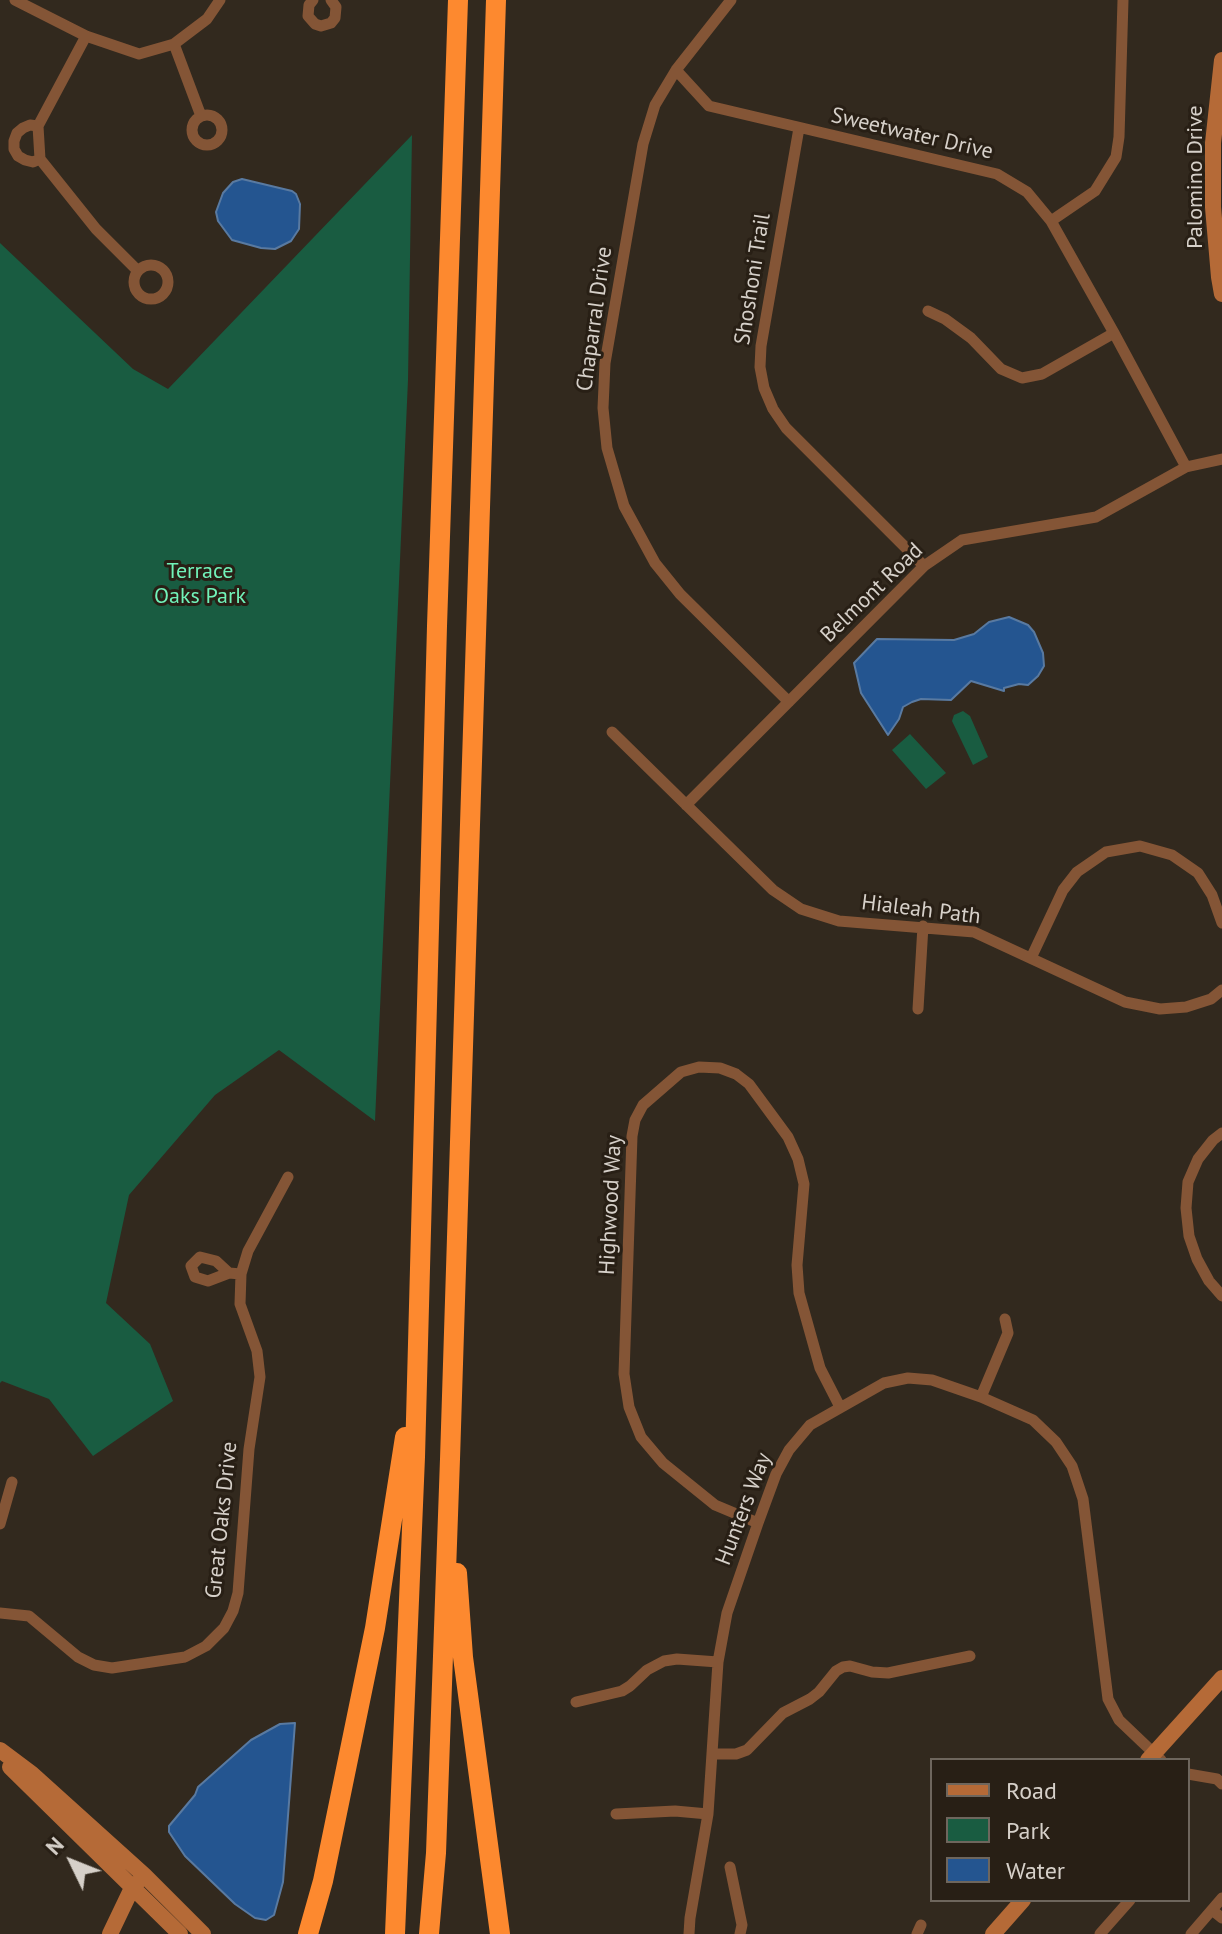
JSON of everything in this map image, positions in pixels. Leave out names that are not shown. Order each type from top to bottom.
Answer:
[{"type":"highway","points":[[395,1934],[414,1489],[437,626],[458,0]]},
{"type":"highway","points":[[429,1934],[436,1853],[450,1459],[496,0]]},
{"type":"highway","points":[[305,1934],[326,1866],[375,1628],[417,1362]]},
{"type":"highway","points":[[450,1459],[463,1657],[500,1934]]},
{"type":"street","points":[[15,0],[86,36],[139,54],[174,44],[207,19],[220,0]]},
{"type":"street","points":[[308,2],[311,21],[326,25],[337,13],[331,0]]},
{"type":"street","name":"Chaparral Drive","points":[[731,0],[676,70],[655,105],[643,144],[605,363],[603,408],[607,448],[624,506],[655,563],[680,594],[789,702]]},
{"type":"street","points":[[1051,221],[1095,191],[1116,157],[1123,0]]},
{"type":"street","points":[[86,36],[38,126],[40,159],[96,229],[138,271]]},
{"type":"street","points":[[174,44],[201,116]]},
{"type":"street","name":"Palomino Drive","points":[[1222,60],[1213,207],[1222,294]]},
{"type":"street","name":"Sweetwater Drive","points":[[676,70],[709,106],[997,174],[1027,192],[1051,221],[1186,467]]},
{"type":"street","points":[[38,126],[30,125],[17,133],[14,149],[25,160],[33,162],[40,159]]},
{"type":"street","name":"Shoshoni Trail","points":[[799,128],[761,346],[760,367],[764,388],[786,428],[924,566]]},
{"type":"street","points":[[928,311],[971,338],[1001,369],[1022,378],[1042,374],[1114,333]]},
{"type":"street","name":"Belmont Road","points":[[686,805],[924,566],[962,540],[1096,517],[1186,467],[1222,459]]},
{"type":"street","name":"Hialeah Path","points":[[612,732],[773,890],[801,909],[839,921],[974,932],[1125,1002],[1160,1009],[1186,1007],[1211,999],[1222,990]]},
{"type":"street","points":[[1031,958],[1063,890],[1077,872],[1106,852],[1140,846],[1172,855],[1198,873],[1212,895],[1222,923]]},
{"type":"street","points":[[918,1009],[923,926]]},
{"type":"street","name":"Highwood Way","points":[[758,1523],[715,1505],[663,1463],[641,1437],[629,1407],[624,1374],[632,1136],[635,1120],[643,1105],[681,1072],[699,1067],[720,1068],[736,1074],[749,1084],[788,1137],[804,1184],[797,1265],[799,1293],[820,1368],[840,1407]]},
{"type":"street","points":[[1222,1133],[1198,1159],[1188,1182],[1186,1208],[1189,1236],[1197,1259],[1222,1296]]},
{"type":"street","name":"Great Oaks Drive","points":[[0,1613],[29,1616],[78,1657],[94,1665],[112,1668],[185,1657],[206,1646],[224,1628],[238,1593],[249,1449],[260,1377],[257,1351],[240,1304],[235,1273],[288,1177]]},
{"type":"street","points":[[981,1397],[1008,1333],[1005,1319]]},
{"type":"street","name":"Hunters Way","points":[[689,1934],[708,1814],[718,1662],[727,1613],[758,1523],[776,1474],[789,1450],[810,1425],[884,1383],[908,1378],[932,1380],[1033,1420],[1056,1442],[1072,1466],[1083,1499],[1108,1699],[1119,1720],[1154,1758]]},
{"type":"street","points":[[0,1524],[12,1482]]},
{"type":"street","points":[[712,1754],[736,1754],[747,1750],[783,1713],[810,1699],[843,1667],[888,1673],[970,1656]]},
{"type":"street","points":[[576,1702],[622,1691],[647,1670],[664,1661],[718,1662]]},
{"type":"street","points":[[1154,1758],[1222,1678]]},
{"type":"street","points":[[0,1750],[32,1774],[144,1875],[203,1934]]},
{"type":"street","points":[[0,1758],[180,1934]]},
{"type":"street","points":[[1190,1774],[1217,1779],[1222,1784]]},
{"type":"street","points":[[616,1814],[675,1811],[708,1814]]},
{"type":"street","points":[[730,1867],[742,1925],[740,1934]]},
{"type":"street","points":[[110,1934],[132,1888],[144,1875]]},
{"type":"street","points":[[1191,1934],[1222,1898]]},
{"type":"street","points":[[993,1934],[1021,1902]]},
{"type":"street","points":[[1100,1934],[1128,1902]]},
{"type":"street","points":[[1212,1910],[1222,1918]]},
{"type":"green space","name":"Terrace Oaks Park","points":[[412,135],[408,380],[375,1121],[279,1050],[215,1095],[129,1195],[106,1303],[150,1344],[173,1401],[93,1456],[49,1399],[2,1381],[0,1383],[0,243],[133,369],[168,389]]},
{"type":"green space","points":[[963,711],[970,716],[988,757],[973,765],[952,721],[954,715]]},
{"type":"green space","points":[[910,734],[946,773],[926,789],[892,750]]},
{"type":"water","points":[[242,179],[296,194],[300,204],[299,229],[291,241],[275,249],[232,240],[218,221],[216,212],[223,193],[233,182]]},
{"type":"water","points":[[1009,617],[1028,625],[1034,632],[1043,653],[1044,666],[1038,676],[1028,685],[1019,684],[1004,688],[1004,691],[971,681],[951,700],[921,699],[912,702],[903,707],[888,735],[861,693],[854,663],[877,639],[954,640],[974,634],[989,622]]},
{"type":"water","points":[[295,1723],[283,1882],[274,1915],[266,1920],[255,1918],[235,1904],[185,1856],[169,1832],[169,1826],[198,1787],[251,1740],[280,1724]]}]
